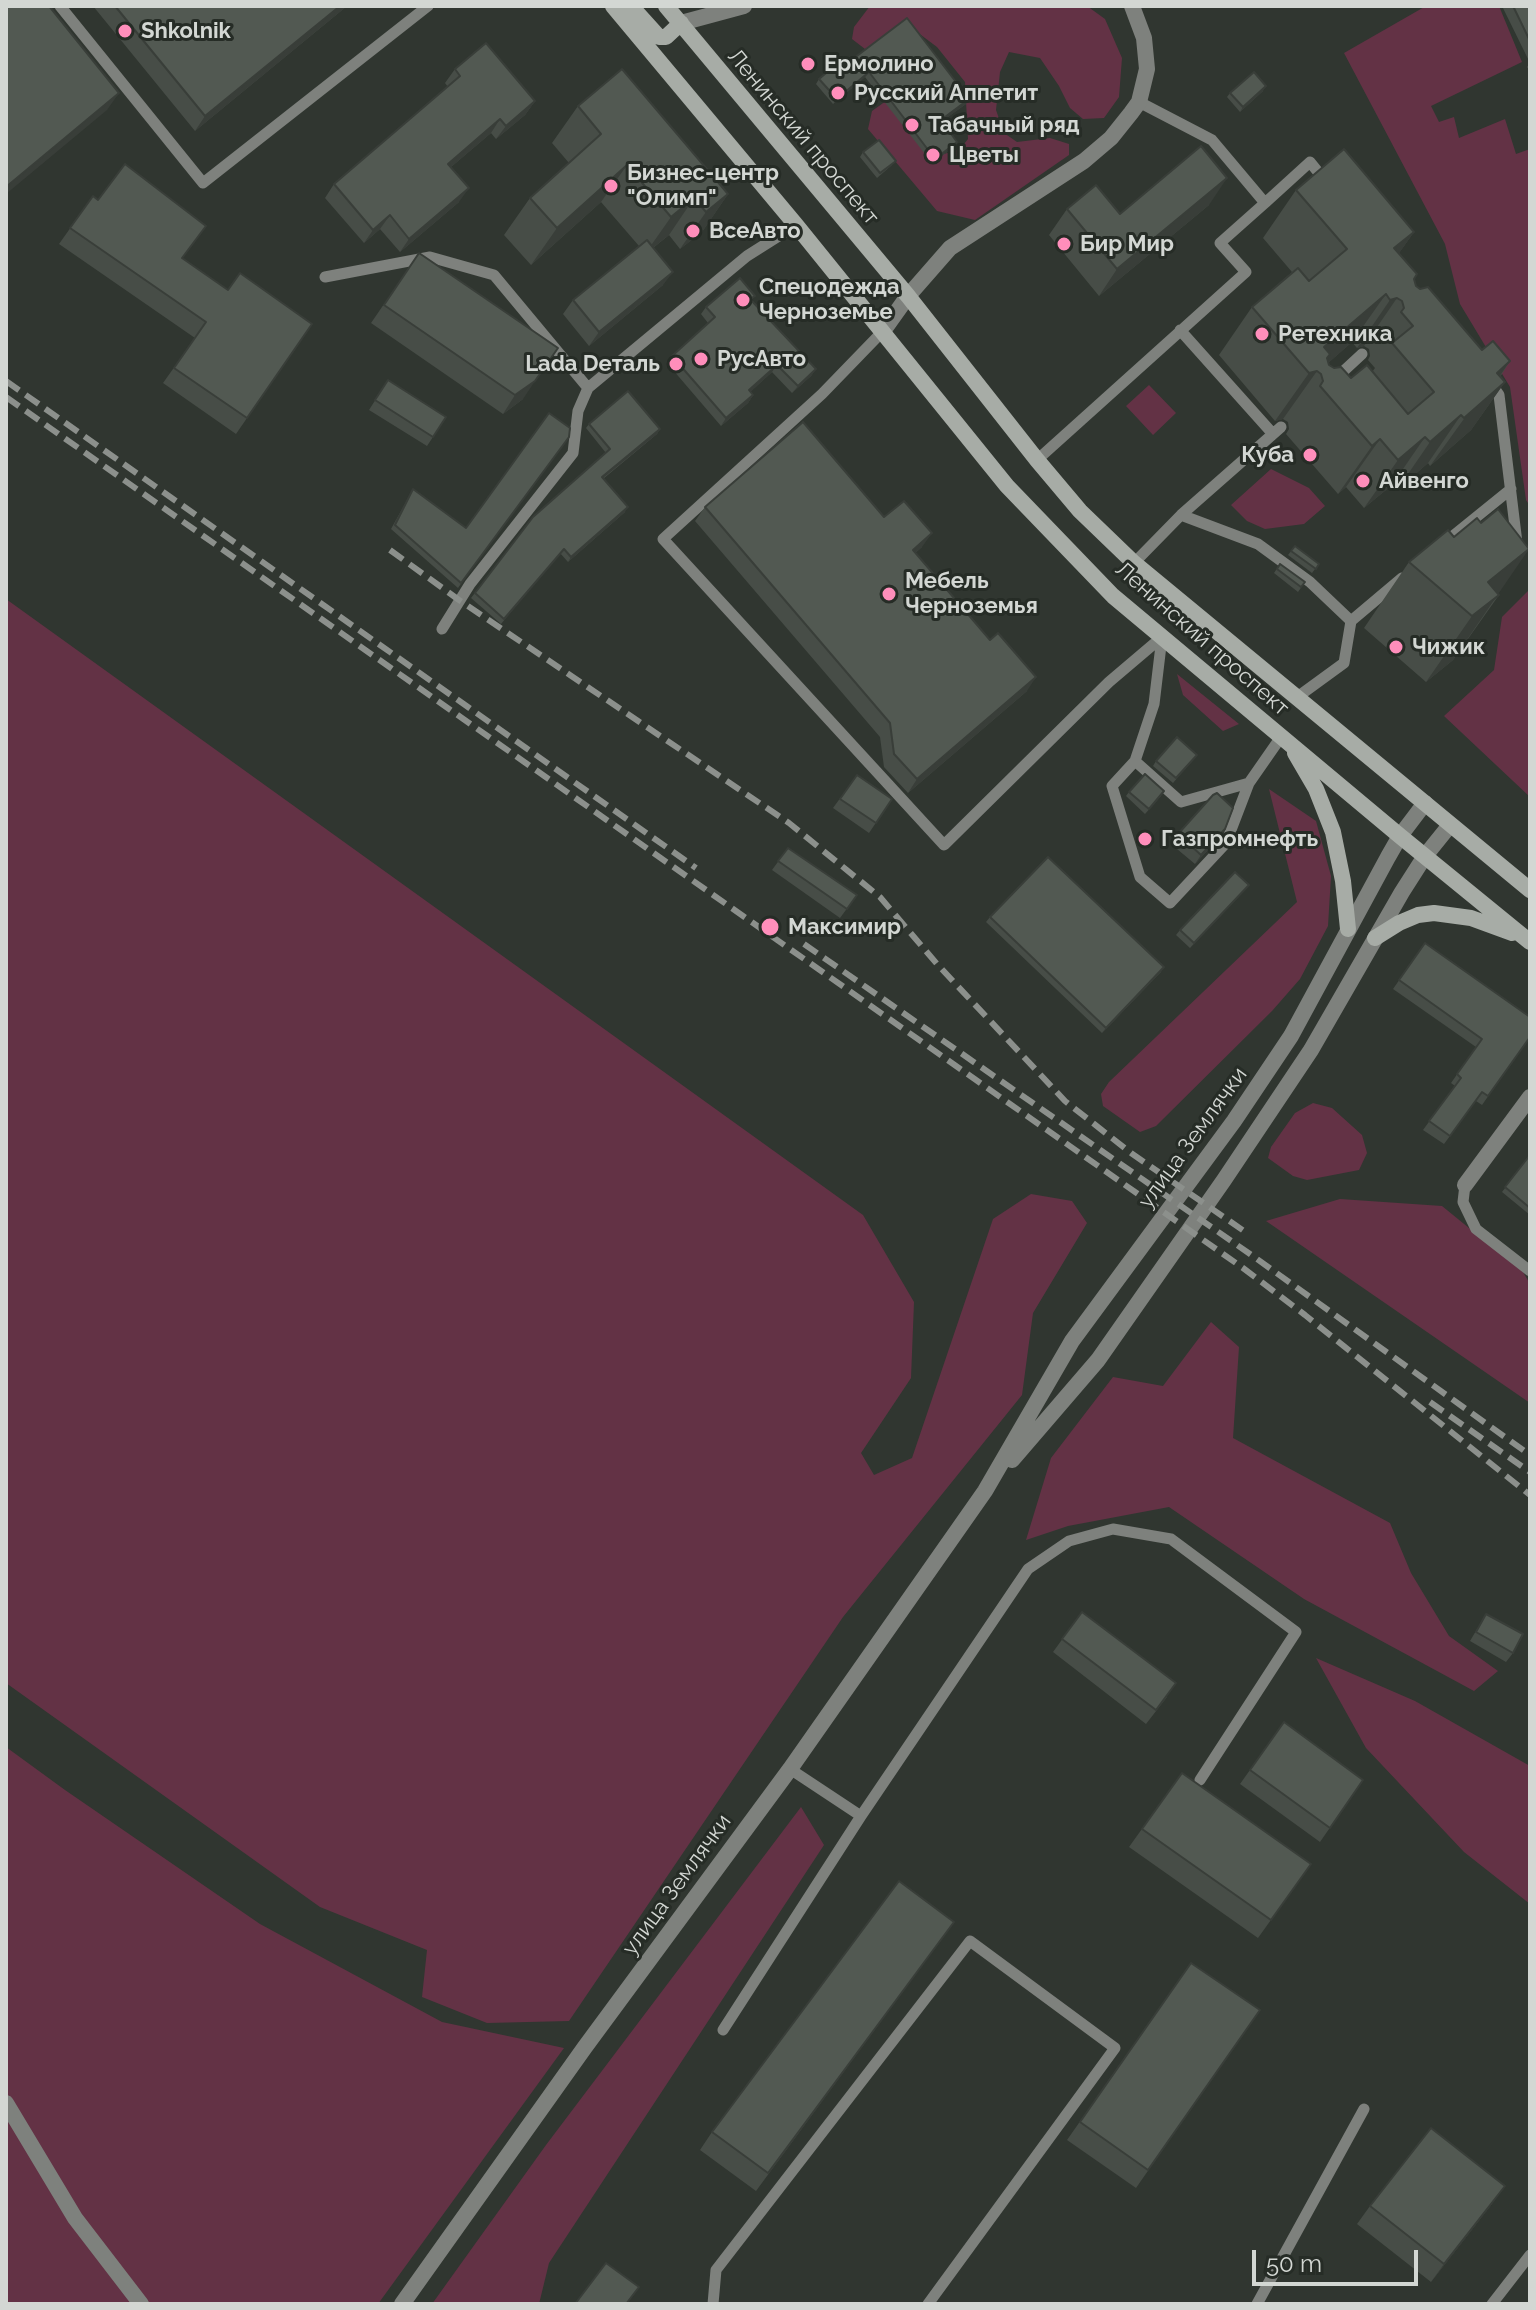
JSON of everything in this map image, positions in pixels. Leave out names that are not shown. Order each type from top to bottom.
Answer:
[{"type":"main road","name":"Ленинский проспект","points":[[613,6],[796,225],[1007,486],[1113,596],[1529,941]]},
{"type":"main road","points":[[631,6],[659,37],[666,37],[681,23]]},
{"type":"main road","name":"Ленинский проспект","points":[[666,6],[908,296],[1080,511],[1134,563],[1530,890]]},
{"type":"main road","points":[[1281,737],[1306,769],[1333,832],[1348,929]]},
{"type":"main road","points":[[1375,938],[1418,915],[1434,913],[1471,918],[1529,941]]},
{"type":"street","points":[[681,23],[743,6]]},
{"type":"street","points":[[883,331],[908,296],[950,248],[1084,161],[1111,138],[1139,102],[1147,69],[1144,38],[1132,6]]},
{"type":"street","name":"улица Землячки","points":[[402,2304],[585,2047],[790,1769],[985,1491],[1072,1341],[1274,1062],[1314,997],[1400,836],[1425,803]]},
{"type":"street","name":"улица Землячки","points":[[985,1491],[1098,1360],[1224,1180],[1295,1075],[1425,856],[1450,825]]},
{"type":"street","points":[[1465,1185],[1530,1097]]},
{"type":"street","points":[[6,2103],[75,2218],[141,2304]]},
{"type":"lane","points":[[60,6],[203,183],[428,6]]},
{"type":"lane","points":[[1139,102],[1212,140],[1265,203]]},
{"type":"lane","points":[[1037,460],[1246,272],[1220,243],[1310,162],[1339,196]]},
{"type":"lane","points":[[442,629],[470,584],[573,453],[578,411],[588,388],[747,256],[796,225]]},
{"type":"lane","points":[[325,277],[430,257],[494,275],[588,388]]},
{"type":"lane","points":[[1134,563],[1181,515],[1277,431],[1180,330]]},
{"type":"lane","points":[[883,331],[822,394],[663,539],[944,845],[1109,682],[1162,637]]},
{"type":"lane","points":[[1322,390],[1362,354]]},
{"type":"lane","points":[[1481,371],[1499,395],[1517,543]]},
{"type":"lane","points":[[1437,550],[1511,489]]},
{"type":"lane","points":[[1181,515],[1258,544],[1310,582],[1351,621]]},
{"type":"lane","points":[[1296,698],[1344,663],[1351,621],[1413,570]]},
{"type":"lane","points":[[1162,637],[1154,704],[1135,761],[1112,786],[1140,877],[1170,903],[1226,843],[1249,783],[1281,737]]},
{"type":"lane","points":[[1135,761],[1181,802],[1249,783]]},
{"type":"lane","points":[[1465,1185],[1463,1202],[1476,1229],[1530,1271]]},
{"type":"lane","points":[[723,2030],[861,1816],[1028,1569],[1069,1541],[1113,1529],[1171,1539],[1296,1632],[1200,1780]]},
{"type":"lane","points":[[790,1769],[861,1816]]},
{"type":"lane","points":[[713,2304],[716,2270],[970,1941],[1115,2048],[928,2304]]},
{"type":"lane","points":[[1257,2304],[1364,2109]]},
{"type":"lane","points":[[1492,2304],[1530,2255]]},
{"type":"shaded area","points":[[870,6],[1087,6],[1105,19],[1122,58],[1119,97],[1104,118],[1083,119],[1070,108],[1040,58],[1009,52],[1000,72],[996,110],[1004,133],[1017,142],[1050,138],[1069,144],[1069,155],[975,220],[937,211],[868,129],[872,111],[886,101],[944,154],[960,149],[968,139],[965,82],[937,47],[913,29],[865,49],[852,39],[854,27]]},
{"type":"shaded area","points":[[1426,6],[1499,6],[1522,62],[1431,106],[1439,122],[1454,117],[1459,138],[1505,119],[1516,154],[1530,149],[1530,506],[1526,500],[1510,387],[1460,304],[1445,244],[1344,53]]},
{"type":"shaded area","points":[[1149,385],[1176,413],[1153,435],[1126,406]]},
{"type":"shaded area","points":[[1271,469],[1309,488],[1325,506],[1304,524],[1265,529],[1247,521],[1231,505]]},
{"type":"shaded area","points":[[1530,589],[1530,797],[1444,716],[1494,670],[1502,617]]},
{"type":"shaded area","points":[[6,599],[863,1215],[914,1302],[911,1378],[861,1453],[874,1475],[912,1458],[993,1219],[1031,1194],[1072,1201],[1087,1223],[1033,1313],[1022,1395],[843,1617],[569,2021],[487,2023],[422,1997],[427,1950],[320,1907],[6,1683]]},
{"type":"shaded area","points":[[1177,674],[1239,724],[1223,731],[1183,695]]},
{"type":"shaded area","points":[[1269,789],[1316,821],[1331,876],[1328,926],[1300,979],[1272,1011],[1156,1126],[1140,1132],[1103,1106],[1101,1094],[1109,1082],[1297,902]]},
{"type":"shaded area","points":[[1313,1103],[1332,1108],[1362,1135],[1367,1153],[1359,1170],[1307,1180],[1293,1176],[1268,1158],[1271,1147],[1295,1113]]},
{"type":"shaded area","points":[[1340,1199],[1442,1206],[1523,1272],[1530,1284],[1530,1403],[1266,1221]]},
{"type":"shaded area","points":[[1211,1322],[1239,1347],[1233,1438],[1390,1523],[1411,1573],[1449,1636],[1498,1671],[1474,1691],[1304,1599],[1169,1507],[1068,1526],[1026,1540],[1051,1458],[1113,1377],[1163,1386]]},
{"type":"shaded area","points":[[1316,1658],[1415,1701],[1530,1766],[1530,1904],[1464,1852],[1366,1748]]},
{"type":"shaded area","points":[[6,1747],[260,1924],[442,2022],[564,2048],[378,2304],[6,2304]]},
{"type":"shaded area","points":[[801,1807],[824,1845],[549,2263],[539,2304],[432,2304],[546,2145]]},
{"type":"building","points":[[6,6],[49,6],[119,93],[6,187]]},
{"type":"building","points":[[115,6],[340,6],[205,116]]},
{"type":"building","points":[[1513,6],[1530,6],[1530,41]]},
{"type":"building","points":[[907,18],[969,99],[941,120],[957,142],[935,159],[869,72],[837,99],[819,79],[838,63],[841,68]]},
{"type":"building","points":[[486,43],[535,101],[506,126],[500,119],[448,164],[469,188],[409,239],[390,215],[373,230],[334,184],[460,76],[455,69]]},
{"type":"building","points":[[622,69],[728,194],[706,212],[694,198],[671,217],[627,165],[557,228],[530,198],[601,134],[578,106]]},
{"type":"building","points":[[1254,72],[1266,86],[1243,107],[1230,93]]},
{"type":"building","points":[[879,140],[896,161],[880,173],[863,152]]},
{"type":"building","points":[[1201,146],[1227,178],[1117,269],[1067,209],[1096,185],[1120,214]]},
{"type":"building","points":[[1344,149],[1414,232],[1394,248],[1417,274],[1414,279],[1416,286],[1420,289],[1428,287],[1482,350],[1493,341],[1510,361],[1497,373],[1505,382],[1464,418],[1461,415],[1430,442],[1425,437],[1398,460],[1380,439],[1372,446],[1320,386],[1323,381],[1321,374],[1317,371],[1309,373],[1252,307],[1298,268],[1309,281],[1347,249],[1296,190]],"holes":[[[1386,294],[1390,300],[1397,298],[1402,301],[1404,308],[1401,312],[1413,326],[1392,343],[1434,392],[1408,414],[1367,365],[1351,378],[1341,367],[1329,365],[1327,358],[1330,354],[1324,347]]]},
{"type":"building","points":[[125,164],[206,226],[182,258],[228,290],[240,273],[312,324],[247,418],[174,368],[206,322],[70,228],[93,196],[98,200]]},
{"type":"building","points":[[647,240],[673,272],[599,332],[573,300]]},
{"type":"building","points":[[419,253],[558,348],[535,381],[515,395],[384,305]]},
{"type":"building","points":[[740,278],[755,296],[750,299],[816,369],[798,386],[777,365],[749,390],[753,395],[726,418],[672,356],[715,317],[706,307]]},
{"type":"building","points":[[388,380],[446,417],[433,437],[375,400]]},
{"type":"building","points":[[628,391],[660,429],[602,477],[628,507],[571,557],[564,549],[504,619],[475,593],[533,517],[610,449],[589,424]]},
{"type":"building","points":[[549,413],[570,428],[569,437],[461,583],[395,525],[413,489],[466,528]]},
{"type":"building","points":[[803,422],[884,517],[904,501],[932,533],[913,550],[990,640],[998,633],[1036,677],[917,779],[894,754],[890,723],[705,507]]},
{"type":"building","points":[[1498,509],[1529,549],[1488,582],[1499,595],[1472,616],[1409,562],[1448,530],[1454,537],[1477,518],[1481,523]]},
{"type":"building","points":[[1295,546],[1319,564],[1316,569],[1291,551]]},
{"type":"building","points":[[1280,564],[1305,582],[1301,587],[1277,569]]},
{"type":"building","points":[[1177,737],[1197,755],[1176,778],[1156,761]]},
{"type":"building","points":[[1145,774],[1164,791],[1149,809],[1129,792]]},
{"type":"building","points":[[857,775],[892,799],[876,823],[840,799]]},
{"type":"building","points":[[1217,793],[1233,808],[1225,829],[1201,855],[1178,834]]},
{"type":"building","points":[[788,848],[857,895],[847,909],[778,861]]},
{"type":"building","points":[[1048,857],[1164,967],[1106,1028],[990,917]]},
{"type":"building","points":[[1235,872],[1249,885],[1194,943],[1180,930]]},
{"type":"building","points":[[1425,943],[1530,1017],[1530,1037],[1488,1096],[1482,1092],[1450,1136],[1429,1121],[1461,1078],[1457,1074],[1482,1039],[1399,980]]},
{"type":"building","points":[[1530,1155],[1530,1208],[1505,1187]]},
{"type":"building","points":[[1082,1612],[1176,1683],[1156,1710],[1062,1639]]},
{"type":"building","points":[[1486,1614],[1523,1634],[1513,1653],[1476,1632]]},
{"type":"building","points":[[1284,1722],[1363,1780],[1330,1828],[1250,1770]]},
{"type":"building","points":[[1182,1773],[1311,1864],[1271,1920],[1142,1829]]},
{"type":"building","points":[[899,1881],[954,1922],[768,2173],[712,2132]]},
{"type":"building","points":[[1191,1963],[1260,2010],[1148,2170],[1080,2122]]},
{"type":"building","points":[[1431,2128],[1505,2186],[1444,2264],[1370,2206]]},
{"type":"building","points":[[606,2263],[639,2287],[626,2304],[575,2304]]},
{"type":"railway","points":[[6,381],[696,868]]},
{"type":"railway","points":[[6,397],[1243,1268],[1530,1495]]},
{"type":"railway","points":[[390,550],[789,823],[880,897],[937,964],[1065,1101],[1131,1153],[1244,1231]]},
{"type":"railway","points":[[804,944],[1250,1254],[1530,1455]]},
{"type":"railway","points":[[1430,1402],[1530,1472]]},
{"type":"place","name":"Shkolnik","points":[[125,31]]},
{"type":"place","name":"Ермолино","points":[[808,64]]},
{"type":"place","name":"Русский Аппетит","points":[[838,93]]},
{"type":"place","name":"Табачный ряд","points":[[912,125]]},
{"type":"place","name":"Цветы","points":[[933,155]]},
{"type":"place","name":"Бизнес-центр \"Олимп\"","points":[[611,186]]},
{"type":"place","name":"ВсеАвто","points":[[693,231]]},
{"type":"place","name":"Бир Мир","points":[[1064,244]]},
{"type":"place","name":"Спецодежда Черноземье","points":[[743,300]]},
{"type":"place","name":"Ретехника","points":[[1262,334]]},
{"type":"place","name":"РусАвто","points":[[701,359]]},
{"type":"place","name":"Lada Dеталь","points":[[676,364]]},
{"type":"place","name":"Куба","points":[[1310,455]]},
{"type":"place","name":"Айвенго","points":[[1363,481]]},
{"type":"place","name":"Мебель Черноземья","points":[[889,594]]},
{"type":"place","name":"Чижик","points":[[1396,647]]},
{"type":"place","name":"Газпромнефть","points":[[1145,839]]},
{"type":"place","name":"Максимир","points":[[770,927]]}]
